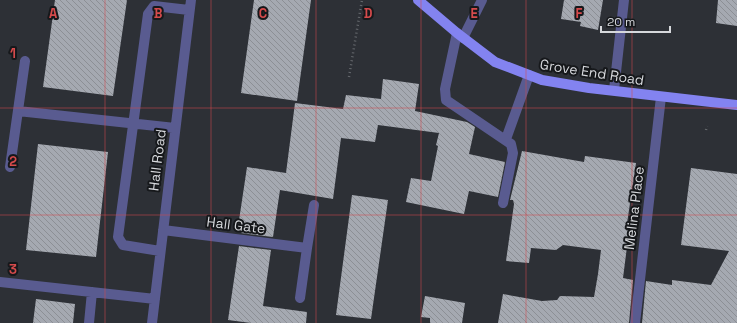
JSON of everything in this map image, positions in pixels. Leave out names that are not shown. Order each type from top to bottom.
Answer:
[{"type":"main road","name":"Grove End Road","points":[[422,1],[460,36],[495,62],[528,75],[555,83],[737,105]]},
{"type":"street","points":[[482,0],[460,36],[445,89],[446,100],[506,138],[511,144],[513,152],[503,204]]},
{"type":"street","points":[[614,90],[624,0]]},
{"type":"street","points":[[160,250],[124,245],[118,237],[148,14],[154,6],[190,5]]},
{"type":"street","name":"Hall Road","points":[[152,323],[190,5]]},
{"type":"street","points":[[10,167],[25,61]]},
{"type":"street","points":[[506,138],[528,75]]},
{"type":"street","name":"Melina Place","points":[[635,323],[661,97]]},
{"type":"street","points":[[18,111],[175,128]]},
{"type":"street","points":[[300,298],[314,205]]},
{"type":"street","name":"Hall Gate","points":[[163,230],[307,248]]},
{"type":"street","points":[[0,282],[155,298]]},
{"type":"street","points":[[89,323],[92,292]]},
{"type":"path","points":[[349,77],[362,0]]},
{"type":"path","points":[[706,130],[707,126]]},
{"type":"building","points":[[55,0],[127,0],[113,96],[43,87]]},
{"type":"building","points":[[254,0],[311,0],[297,101],[241,93]]},
{"type":"building","points":[[564,0],[603,0],[598,30],[580,26],[581,22],[561,19]]},
{"type":"building","points":[[718,0],[737,0],[737,26],[716,23]]},
{"type":"building","points":[[383,79],[419,84],[415,111],[467,122],[475,127],[469,154],[505,162],[498,197],[469,191],[464,214],[406,202],[411,178],[431,181],[439,133],[378,125],[375,142],[341,138],[333,199],[280,190],[273,237],[241,233],[241,228],[238,227],[247,167],[286,173],[295,103],[343,109],[346,95],[381,99]]},
{"type":"building","points":[[38,144],[108,152],[96,257],[26,250]]},
{"type":"building","points":[[522,151],[584,162],[585,156],[636,163],[626,230],[629,231],[623,278],[633,280],[629,323],[498,323],[503,294],[542,301],[557,300],[560,296],[594,297],[598,274],[601,250],[563,245],[556,250],[531,248],[529,263],[506,261],[514,204],[513,200],[510,200]]},
{"type":"building","points":[[691,168],[737,174],[737,323],[642,323],[646,281],[672,285],[672,280],[711,285],[729,251],[681,245]]},
{"type":"building","points":[[352,195],[388,200],[371,319],[336,315]]},
{"type":"building","points":[[239,246],[271,250],[263,306],[307,312],[306,323],[251,323],[228,320]]},
{"type":"building","points":[[425,296],[465,303],[462,323],[430,323],[430,318],[421,317]]},
{"type":"building","points":[[36,299],[75,304],[73,323],[33,323]]}]
